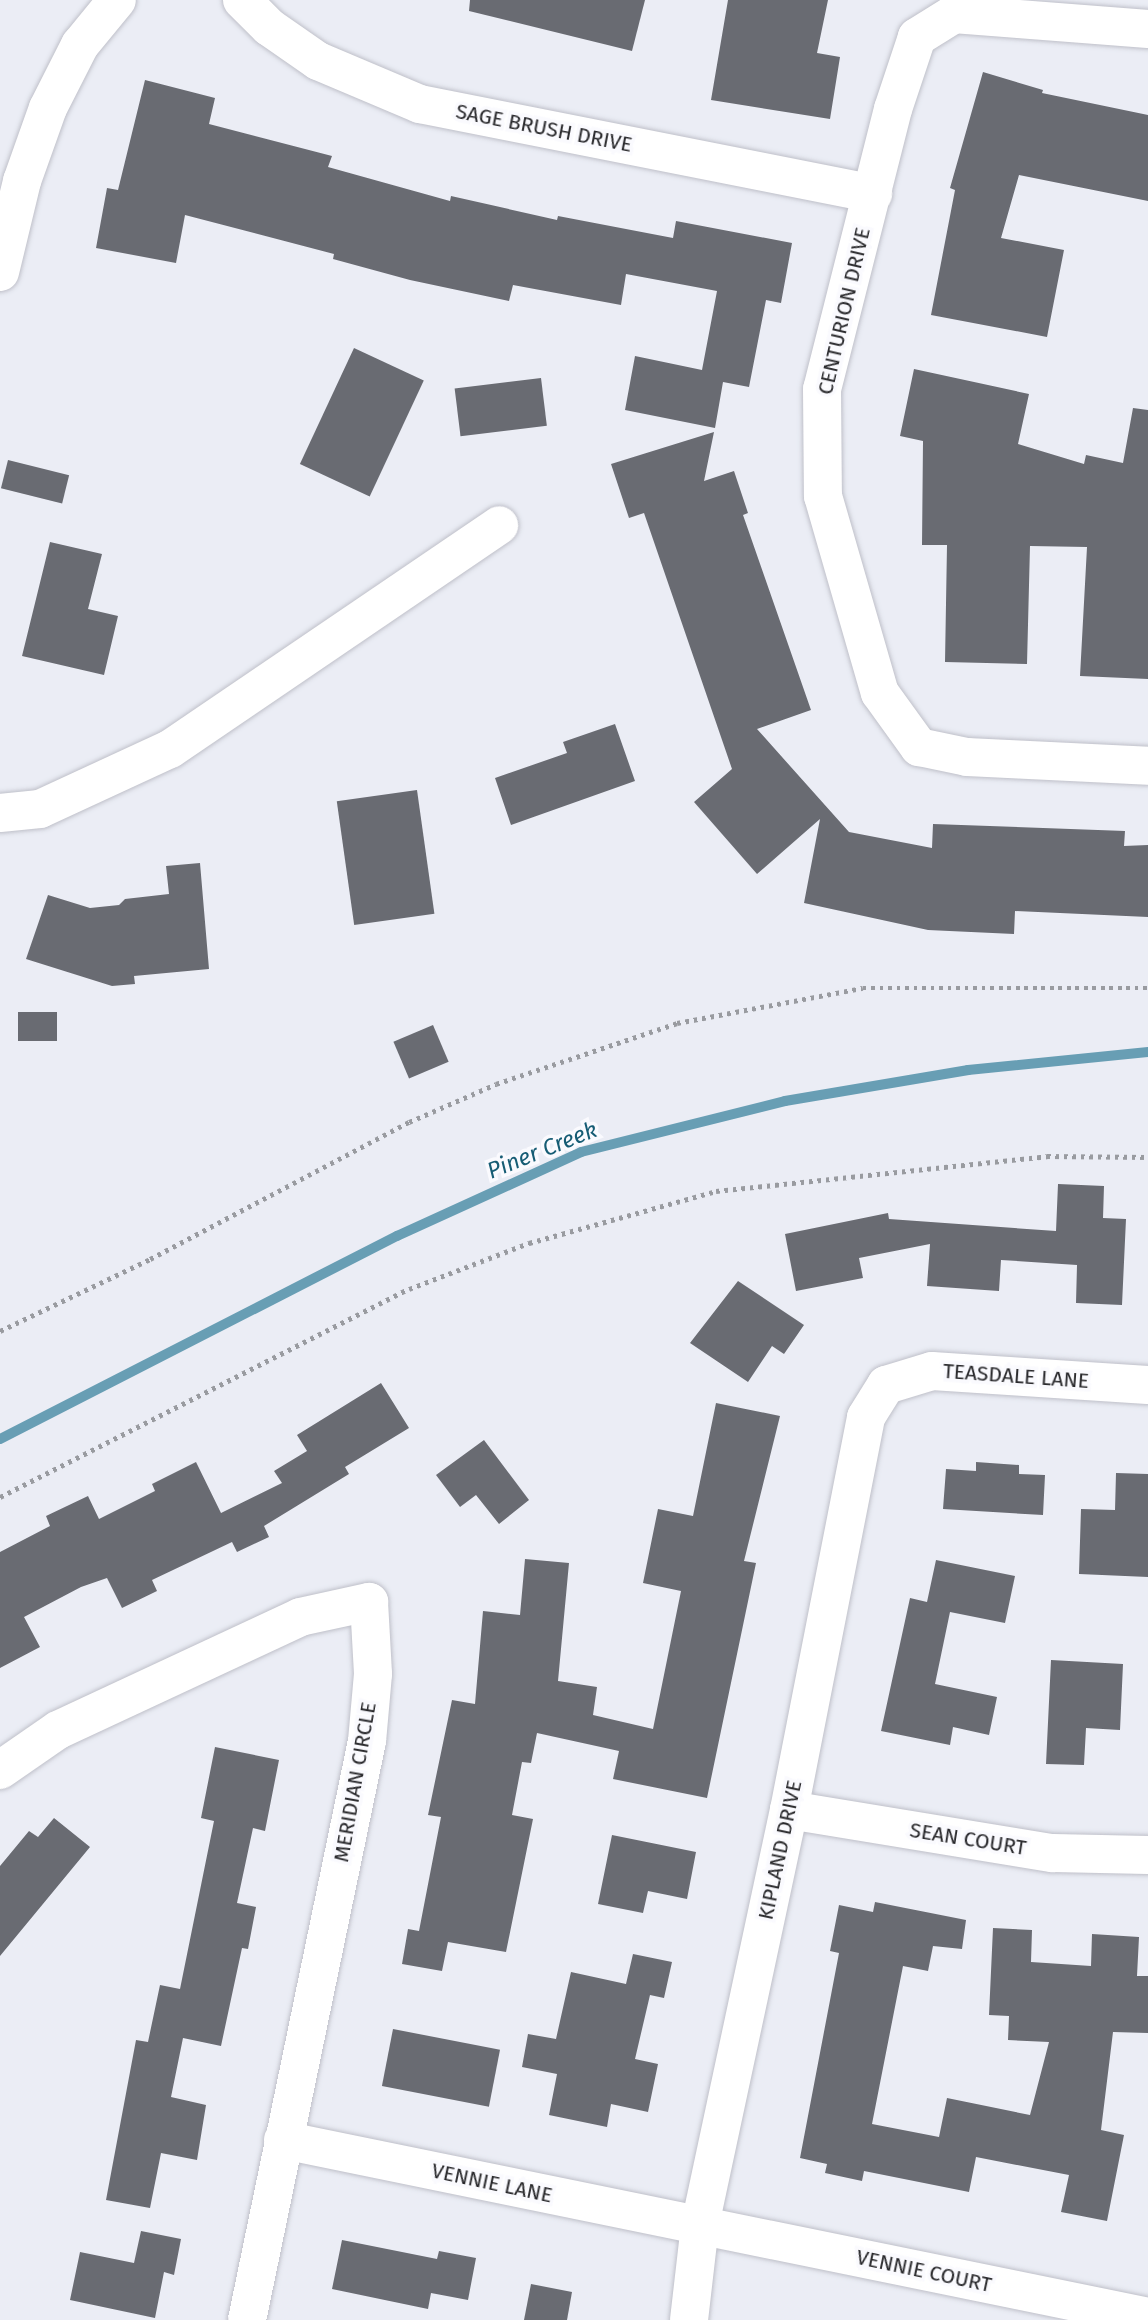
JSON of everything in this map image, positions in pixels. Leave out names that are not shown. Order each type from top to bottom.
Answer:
[{"type":"street","points":[[2,254],[22,181],[48,108],[80,45],[117,0]]},
{"type":"street","name":"SAGE BRUSH DRIVE","points":[[242,0],[269,27],[318,61],[420,104],[873,194]]},
{"type":"street","name":"CENTURION DRIVE","points":[[1148,29],[954,14],[917,37],[893,109],[822,389],[823,496],[880,693],[919,747],[967,757],[1148,766]]},
{"type":"street","points":[[0,813],[40,809],[170,749],[499,526]]},
{"type":"street","name":"TEASDALE LANE","points":[[886,1385],[932,1371],[1148,1385]]},
{"type":"street","name":"KIPLAND DRIVE","points":[[690,2320],[700,2225],[789,1810],[866,1417],[886,1385]]},
{"type":"street","name":"MERIDIAN CIRCLE","points":[[0,1770],[58,1730],[300,1617],[369,1602],[373,1674],[367,1741],[247,2320]]},
{"type":"street","name":"SEAN COURT","points":[[789,1810],[1053,1853],[1148,1856]]},
{"type":"street","name":"VENNIE LANE","points":[[284,2140],[700,2225]]},
{"type":"street","name":"VENNIE COURT","points":[[700,2225],[1148,2317]]},
{"type":"path","points":[[0,1331],[150,1259],[409,1122],[496,1084],[677,1023],[863,988],[1148,988]]},
{"type":"path","points":[[0,1497],[409,1289],[529,1243],[716,1191],[1019,1159],[1148,1157]]},
{"type":"building","points":[[470,0],[645,0],[632,51],[469,11]]},
{"type":"building","points":[[728,0],[828,0],[817,53],[840,57],[830,119],[711,100]]},
{"type":"building","points":[[983,72],[1043,90],[1042,93],[1148,115],[1148,201],[1019,175],[1001,238],[1064,250],[1047,337],[931,315],[955,190],[950,188]]},
{"type":"building","points":[[145,80],[215,98],[209,124],[332,156],[328,167],[450,201],[451,196],[557,220],[558,216],[673,238],[676,221],[792,243],[781,303],[766,300],[749,387],[723,382],[715,428],[625,410],[635,356],[702,370],[717,291],[626,274],[621,305],[513,285],[509,301],[410,280],[333,259],[334,254],[185,215],[176,263],[96,248],[107,188],[118,190]]},
{"type":"building","points":[[354,348],[424,381],[370,497],[300,464]]},
{"type":"building","points":[[914,369],[1029,394],[1018,444],[1084,464],[1086,455],[1123,463],[1133,408],[1148,410],[1148,679],[1080,676],[1087,547],[1030,546],[1027,664],[945,662],[947,545],[922,545],[923,441],[900,436]]},
{"type":"building","points":[[541,378],[547,426],[460,436],[455,389]]},
{"type":"building","points":[[714,432],[704,481],[734,471],[748,513],[743,515],[811,710],[757,729],[849,832],[932,848],[933,824],[1125,831],[1124,846],[1148,845],[1148,917],[1015,911],[1014,934],[928,930],[804,903],[820,819],[757,874],[694,802],[732,769],[644,513],[629,518],[611,464]]},
{"type":"building","points":[[8,460],[69,475],[62,503],[1,488]]},
{"type":"building","points":[[50,542],[102,554],[88,609],[118,616],[104,675],[22,656]]},
{"type":"building","points":[[615,724],[635,781],[511,825],[495,778],[567,753],[563,742]]},
{"type":"building","points":[[417,790],[434,914],[354,925],[337,801]]},
{"type":"building","points":[[200,863],[209,969],[134,976],[135,984],[112,986],[26,959],[48,895],[90,908],[119,905],[125,899],[169,894],[166,866]]},
{"type":"building","points":[[18,1012],[57,1012],[57,1041],[18,1041]]},
{"type":"building","points":[[433,1025],[449,1062],[409,1079],[393,1042]]},
{"type":"building","points":[[1058,1184],[1104,1186],[1103,1218],[1126,1219],[1122,1305],[1076,1303],[1077,1265],[1001,1260],[999,1291],[927,1286],[930,1244],[859,1258],[863,1278],[796,1291],[785,1234],[888,1213],[889,1219],[1056,1231]]},
{"type":"building","points":[[738,1281],[804,1325],[784,1354],[772,1346],[748,1382],[690,1343]]},
{"type":"building","points":[[381,1383],[409,1428],[345,1467],[349,1474],[264,1526],[269,1537],[237,1552],[232,1542],[152,1580],[157,1591],[122,1608],[107,1578],[81,1587],[24,1617],[40,1647],[0,1668],[0,1552],[50,1526],[46,1516],[88,1496],[99,1519],[155,1491],[152,1484],[196,1462],[221,1513],[282,1483],[274,1471],[307,1451],[297,1435]]},
{"type":"building","points":[[716,1403],[780,1416],[744,1561],[756,1563],[707,1798],[613,1779],[619,1751],[537,1733],[531,1763],[522,1762],[512,1815],[533,1819],[506,1952],[448,1942],[442,1971],[402,1964],[408,1929],[419,1931],[441,1817],[428,1815],[452,1700],[475,1704],[483,1611],[520,1615],[525,1559],[569,1563],[558,1681],[597,1687],[593,1715],[653,1729],[681,1591],[643,1583],[658,1509],[693,1516]]},
{"type":"building","points":[[484,1440],[529,1500],[499,1524],[476,1495],[460,1507],[436,1475]]},
{"type":"building","points":[[976,1462],[1019,1465],[1019,1474],[1045,1475],[1043,1515],[943,1509],[946,1469],[976,1471]]},
{"type":"building","points":[[1116,1473],[1148,1474],[1148,1577],[1079,1574],[1081,1509],[1115,1510]]},
{"type":"building","points":[[936,1560],[1015,1576],[1005,1623],[950,1612],[935,1684],[997,1697],[989,1735],[953,1727],[950,1745],[881,1731],[910,1598],[927,1602]]},
{"type":"building","points":[[1051,1660],[1123,1664],[1120,1730],[1086,1728],[1084,1765],[1046,1764]]},
{"type":"building","points":[[215,1747],[279,1760],[265,1831],[253,1828],[237,1903],[256,1907],[248,1949],[242,1948],[221,2046],[183,2038],[171,2097],[206,2105],[197,2160],[161,2153],[150,2208],[106,2200],[136,2040],[148,2042],[160,1985],[180,1989],[214,1821],[201,1818]]},
{"type":"building","points":[[54,1818],[90,1847],[0,1956],[0,1866],[29,1831],[38,1837]]},
{"type":"building","points":[[612,1835],[696,1852],[687,1899],[648,1891],[643,1913],[598,1904]]},
{"type":"building","points":[[875,1902],[966,1920],[962,1949],[933,1946],[928,1971],[903,1966],[872,2124],[939,2137],[947,2098],[1030,2115],[1049,2042],[1008,2040],[1009,2016],[989,2015],[993,1928],[1032,1930],[1031,1962],[1091,1966],[1092,1934],[1139,1937],[1137,1976],[1148,1976],[1148,2033],[1113,2032],[1101,2130],[1124,2135],[1107,2221],[1061,2212],[1069,2175],[976,2157],[969,2192],[864,2171],[862,2181],[825,2173],[827,2164],[800,2158],[839,1953],[830,1951],[839,1905],[873,1912]]},
{"type":"building","points":[[633,1954],[672,1962],[664,1998],[650,1995],[635,2059],[658,2064],[648,2112],[611,2104],[607,2127],[549,2115],[557,2074],[522,2067],[528,2034],[556,2039],[571,1972],[626,1984]]},
{"type":"building","points":[[393,2029],[500,2050],[489,2107],[382,2086]]},
{"type":"building","points":[[141,2231],[181,2239],[174,2275],[164,2272],[155,2318],[70,2300],[80,2252],[134,2263]]},
{"type":"building","points":[[342,2240],[437,2259],[439,2251],[476,2258],[468,2300],[431,2293],[428,2309],[332,2289]]},
{"type":"building","points":[[531,2284],[572,2292],[567,2320],[524,2320]]},
{"type":"waterway","name":"Piner Creek","points":[[0,1439],[397,1236],[581,1152],[785,1101],[968,1070],[1148,1052]]}]
